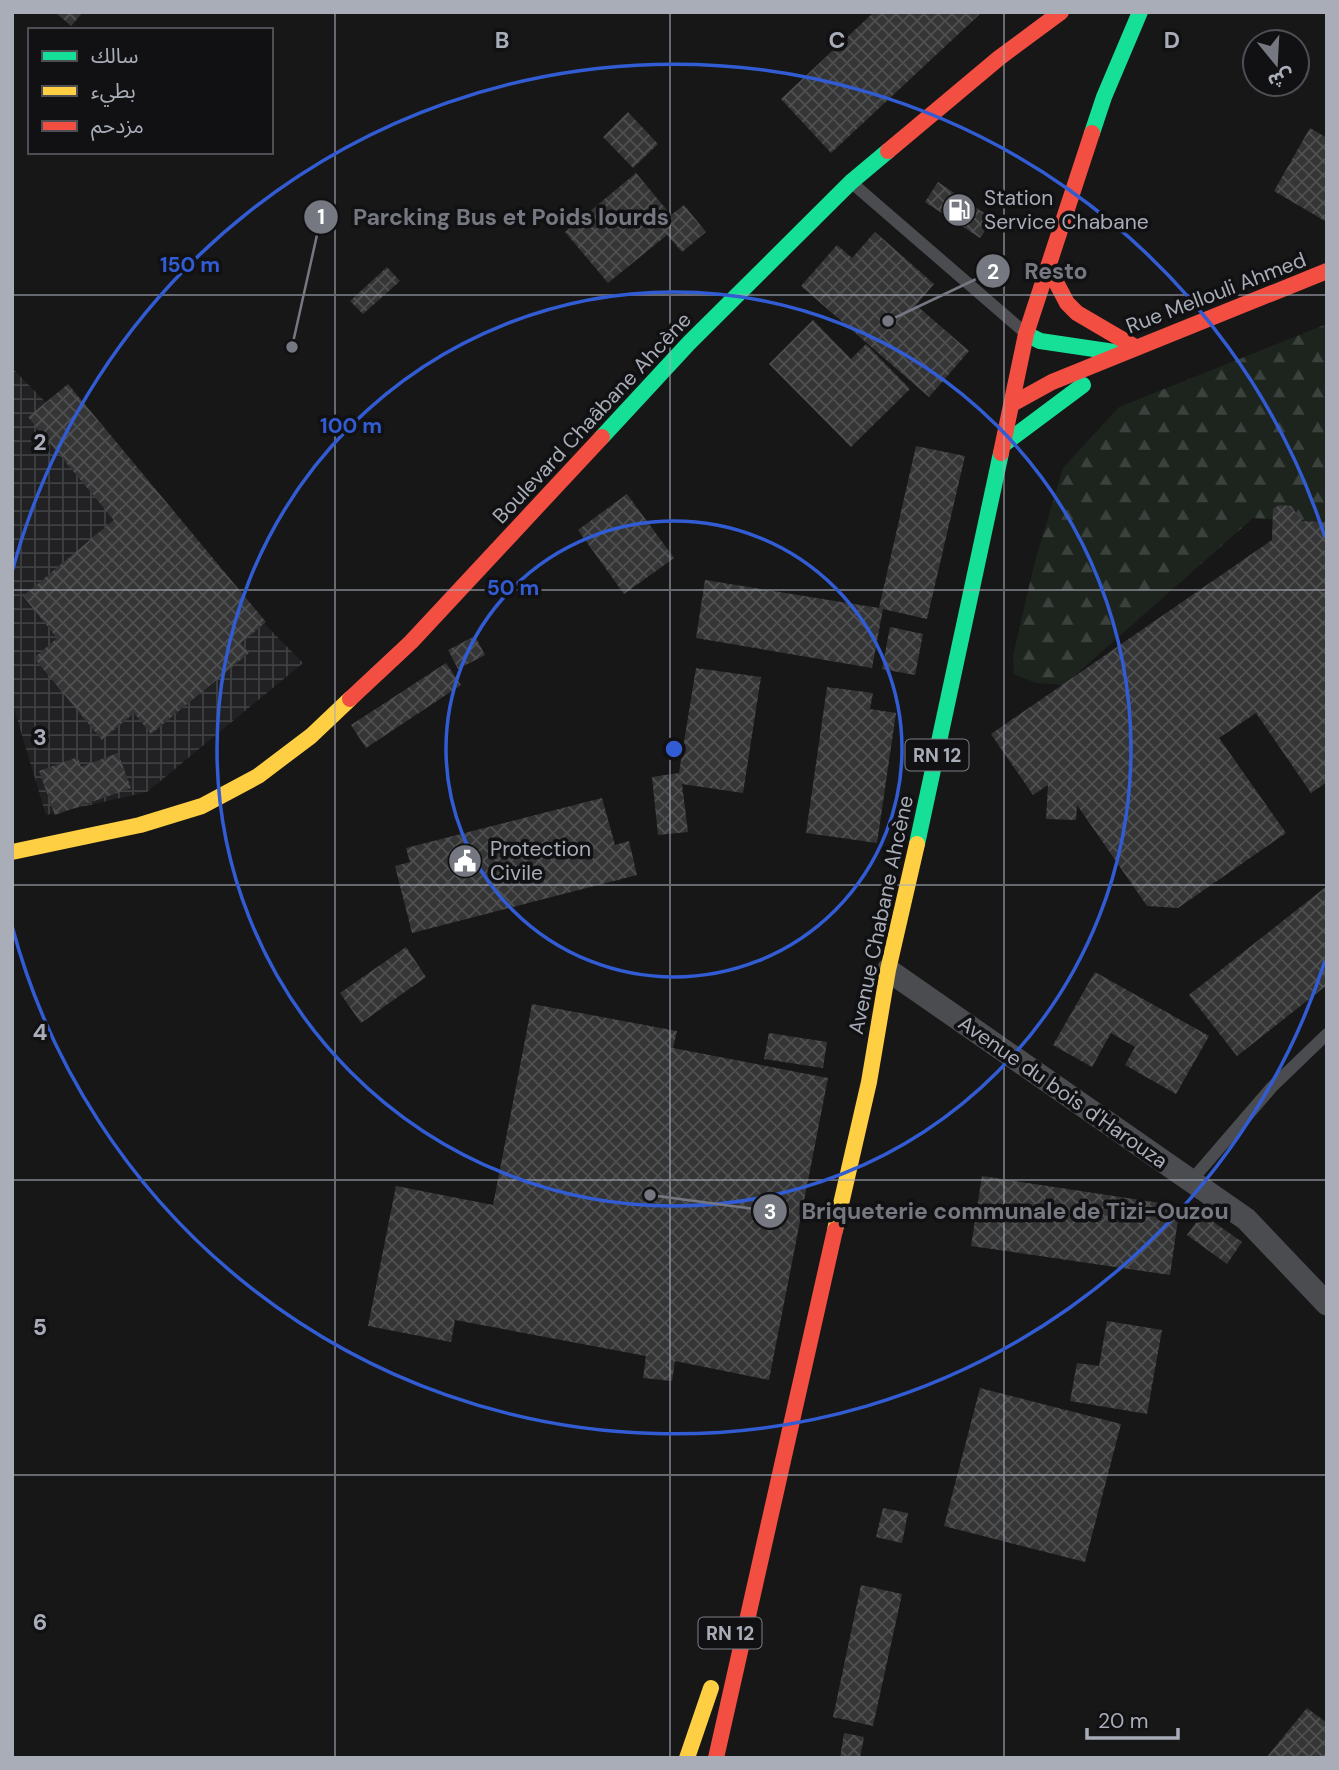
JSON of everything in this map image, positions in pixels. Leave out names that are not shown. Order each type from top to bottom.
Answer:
[{"type":"street","name":"Boulevard Chaâbane Ahcène","points":[[12,852],[140,825],[202,806],[258,776],[311,736],[411,642],[689,343],[851,182],[999,58],[1061,12]]},
{"type":"street","name":"Avenue Chabane Ahcène","points":[[772,1508],[869,1082],[888,970],[1026,334],[1104,97],[1140,12]]},
{"type":"street","points":[[1004,444],[1128,350],[1067,303],[1048,267]]},
{"type":"street","name":"Rue Mellouli Ahmed","points":[[1012,404],[1052,382],[1327,271]]},
{"type":"street","name":"Rue Mellouli Ahmed","points":[[1026,334],[1040,341],[1128,350]]},
{"type":"street","name":"Avenue du bois d'Harouza","points":[[888,970],[1246,1219],[1327,1304]]},
{"type":"street","points":[[716,1758],[772,1508]]},
{"type":"street","name":"RN 12","points":[[723,1653],[772,1508]]},
{"type":"street","name":"RN 12","points":[[687,1758],[714,1679]]},
{"type":"lane","points":[[851,182],[1026,334]]},
{"type":"lane","points":[[1191,1181],[1272,1087],[1327,1034]]},
{"type":"shaded area","points":[[12,368],[303,663],[147,792],[46,815],[12,702]]},
{"type":"green space","points":[[1327,324],[1327,522],[1253,518],[1064,685],[1036,683],[1014,674],[1013,656],[1034,565],[1063,468],[1119,407]]},
{"type":"building","points":[[55,12],[83,12],[71,26]]},
{"type":"building","points":[[874,12],[982,12],[831,153],[781,99]]},
{"type":"building","points":[[628,112],[658,144],[633,168],[603,137]]},
{"type":"building","points":[[1310,128],[1327,138],[1325,221],[1274,191]]},
{"type":"building","points":[[636,173],[671,215],[684,205],[706,232],[682,252],[667,235],[608,283],[565,232]]},
{"type":"building","name":"Station Service Chabane","points":[[938,182],[993,219],[980,238],[925,202]]},
{"type":"building","points":[[875,232],[934,284],[916,305],[969,351],[929,397],[801,286],[837,245],[852,258]]},
{"type":"building","points":[[387,267],[400,281],[363,314],[350,301]]},
{"type":"building","points":[[813,320],[851,359],[866,344],[910,389],[851,447],[769,364]]},
{"type":"building","points":[[68,384],[266,622],[241,643],[249,653],[151,734],[134,713],[102,740],[34,658],[57,638],[23,596],[114,520],[28,417]]},
{"type":"building","points":[[916,446],[965,456],[927,619],[883,609],[872,668],[696,638],[705,580],[879,608]]},
{"type":"building","points":[[627,494],[674,558],[624,594],[578,530]]},
{"type":"building","points":[[1279,505],[1291,506],[1302,521],[1327,522],[1327,782],[1311,793],[1256,713],[1219,738],[1286,833],[1178,908],[1147,906],[1077,805],[1076,820],[1046,819],[1048,785],[1033,795],[991,734],[1272,540],[1273,509]]},
{"type":"building","points":[[890,627],[923,634],[915,675],[882,669]]},
{"type":"building","points":[[475,636],[485,655],[458,669],[448,650]]},
{"type":"building","points":[[446,663],[461,685],[366,748],[351,725]]},
{"type":"building","points":[[696,668],[761,677],[743,793],[682,784],[688,832],[658,835],[652,777],[679,773]]},
{"type":"building","points":[[827,687],[873,693],[870,709],[896,713],[877,843],[806,833]]},
{"type":"building","points":[[118,753],[131,788],[55,815],[39,771],[78,757],[81,767]]},
{"type":"building","points":[[602,798],[615,845],[629,841],[637,875],[412,933],[395,866],[410,862],[406,848]]},
{"type":"building","points":[[1327,886],[1327,985],[1237,1056],[1189,995]]},
{"type":"building","points":[[406,947],[426,977],[361,1023],[340,993]]},
{"type":"building","points":[[1095,972],[1209,1036],[1176,1094],[1125,1065],[1135,1047],[1111,1033],[1092,1067],[1053,1045]]},
{"type":"building","points":[[532,1004],[677,1031],[673,1048],[828,1078],[769,1380],[675,1361],[672,1381],[643,1378],[646,1356],[455,1320],[451,1342],[368,1326],[396,1186],[493,1205]]},
{"type":"building","points":[[769,1033],[827,1042],[823,1068],[764,1059]]},
{"type":"building","points":[[982,1176],[1180,1206],[1170,1275],[971,1246]]},
{"type":"building","points":[[1202,1214],[1242,1242],[1227,1264],[1187,1235]]},
{"type":"building","points":[[1107,1321],[1162,1330],[1147,1414],[1070,1401],[1077,1363],[1099,1366]]},
{"type":"building","points":[[980,1388],[1121,1424],[1085,1562],[944,1526]]},
{"type":"building","points":[[883,1508],[908,1513],[902,1543],[876,1537]]},
{"type":"building","points":[[861,1585],[902,1594],[873,1726],[833,1717]]},
{"type":"building","points":[[1307,1708],[1327,1723],[1327,1758],[1266,1758]]},
{"type":"building","points":[[844,1733],[864,1737],[860,1758],[840,1758]]},
{"type":"traffic: fast","points":[[1092,133],[1104,97],[1140,12]]},
{"type":"traffic: fast","points":[[602,437],[689,343],[851,182],[888,151]]},
{"type":"traffic: fast","points":[[1026,334],[1040,341],[1121,353]]},
{"type":"traffic: fast","points":[[1004,444],[1083,385]]},
{"type":"traffic: fast","points":[[917,844],[1001,453]]},
{"type":"traffic: slow","points":[[12,852],[140,825],[202,806],[258,776],[311,736],[350,699]]},
{"type":"traffic: slow","points":[[835,1230],[869,1082],[888,970],[917,844]]},
{"type":"traffic: slow","points":[[687,1758],[711,1688]]},
{"type":"traffic: jam","points":[[888,151],[999,58],[1061,12]]},
{"type":"traffic: jam","points":[[1001,453],[1026,334],[1092,133]]},
{"type":"traffic: jam","points":[[1048,267],[1067,303],[1077,313],[1135,347]]},
{"type":"traffic: jam","points":[[1012,404],[1052,382],[1327,271]]},
{"type":"traffic: jam","points":[[350,699],[411,642],[602,437]]},
{"type":"traffic: jam","points":[[716,1758],[835,1230]]},
{"type":"place","name":"Station Service Chabane","points":[[959,210]]},
{"type":"place","name":"Resto","points":[[888,321]]},
{"type":"place","name":"Parcking Bus et Poids lourds","points":[[292,347]]},
{"type":"place","name":"Protection Civile","points":[[465,861]]},
{"type":"place","name":"Briqueterie communale de Tizi-Ouzou","points":[[650,1195]]}]
